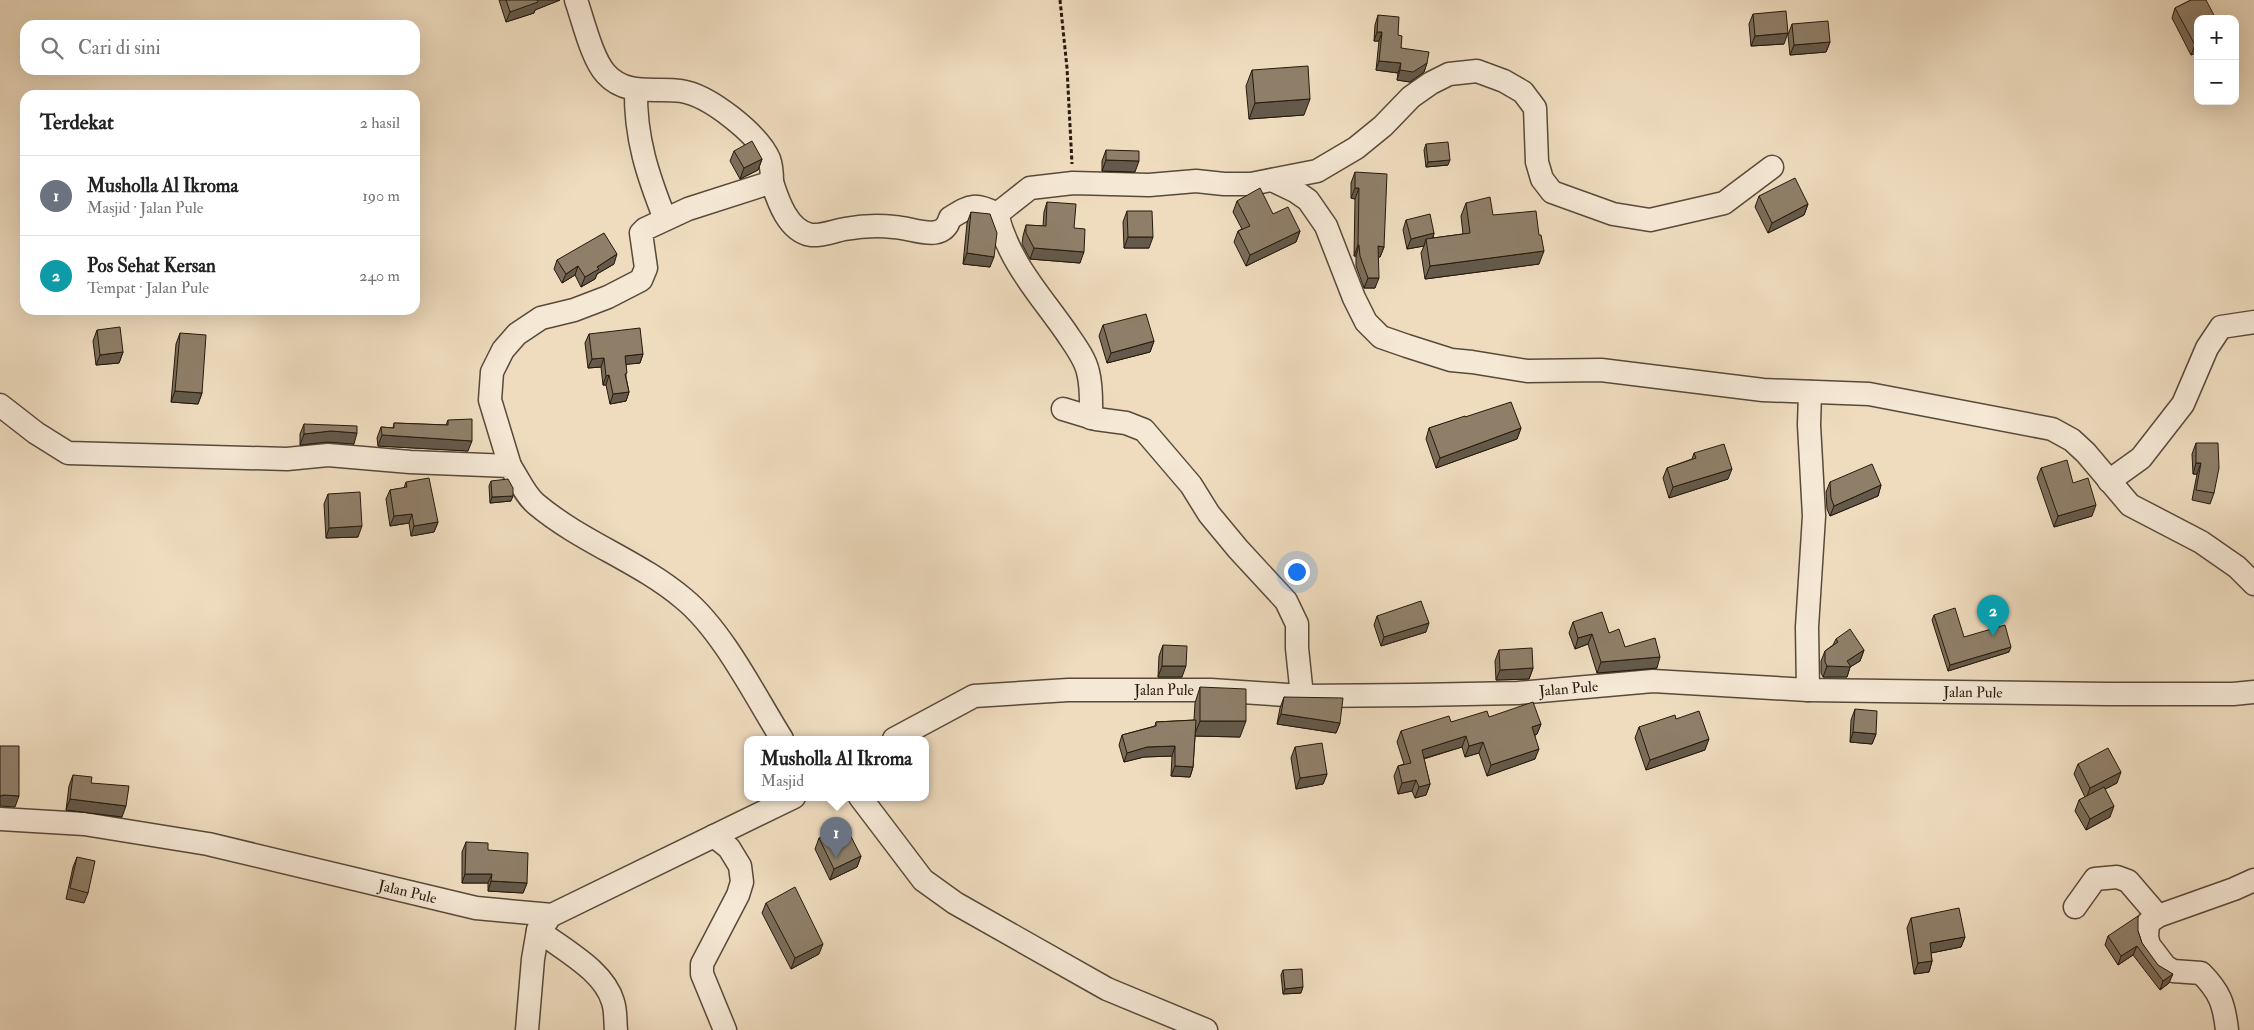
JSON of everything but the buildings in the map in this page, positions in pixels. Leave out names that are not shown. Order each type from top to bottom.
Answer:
[{"type":"street","points":[[576,0],[592,46],[605,74],[621,84],[636,90],[683,91],[724,111],[753,135],[761,145],[769,160],[772,170],[772,182],[786,216],[798,228],[810,235],[864,226],[896,227],[933,233],[942,232],[947,228],[950,218],[965,208],[976,205],[997,214]]},
{"type":"street","points":[[997,214],[1030,188],[1073,184],[1149,185],[1196,181],[1251,184],[1317,171],[1356,148],[1383,126],[1411,96],[1431,83],[1449,74],[1476,71],[1504,81],[1523,92],[1535,108],[1537,162],[1542,179],[1552,192],[1613,214],[1650,220],[1724,203],[1772,167]]},
{"type":"street","points":[[636,90],[638,139],[650,182],[665,219]]},
{"type":"street","points":[[1272,180],[1295,191],[1308,200],[1322,219],[1354,298],[1366,322],[1381,337],[1451,360],[1527,371],[1601,370],[1763,390],[1869,394],[2052,429],[2072,440],[2086,453],[2130,505],[2202,542],[2237,567],[2254,584]]},
{"type":"street","points":[[772,182],[726,196],[665,219],[641,233],[646,268],[641,280],[608,297],[574,310],[541,318],[517,334],[503,350],[492,372],[490,400],[510,466],[535,503],[603,549],[652,576],[685,600],[721,640],[780,736]]},
{"type":"street","points":[[997,214],[1003,237],[1015,262],[1053,311],[1077,347],[1088,371],[1091,418]]},
{"type":"street","points":[[2109,481],[2141,458],[2183,404],[2207,348],[2221,328],[2254,322]]},
{"type":"street","points":[[1808,690],[1807,627],[1814,516],[1809,425],[1810,392]]},
{"type":"street","points":[[0,405],[36,433],[68,452],[287,459],[328,455],[410,462],[510,466]]},
{"type":"street","points":[[1063,408],[1091,418],[1126,423],[1144,430],[1191,485],[1209,514],[1286,601],[1297,624],[1297,648],[1302,696]]},
{"type":"street","name":"Jalan Pule","points":[[900,736],[974,696],[1068,690],[1211,690],[1302,696],[1518,693],[1653,681],[1808,690],[2108,694],[2233,694],[2254,692]]},
{"type":"street","points":[[527,1030],[533,959],[545,923],[786,801]]},
{"type":"street","points":[[863,801],[923,880],[955,903],[1107,989],[1206,1030]]},
{"type":"street","name":"Jalan Pule","points":[[0,820],[84,824],[208,844],[545,923]]},
{"type":"street","points":[[714,836],[729,848],[740,866],[742,882],[738,895],[702,964],[702,974],[725,1030]]},
{"type":"street","points":[[2075,907],[2095,879],[2117,877],[2128,881],[2158,916]]},
{"type":"street","points":[[2227,1030],[2224,1008],[2215,987],[2201,973],[2173,971],[2165,966],[2153,952],[2146,937],[2148,923],[2158,916],[2234,890],[2254,880]]},
{"type":"street","points":[[545,923],[598,974],[607,986],[614,1003],[616,1030]]},
{"type":"path","points":[[1060,0],[1067,68],[1073,184]]},
{"type":"place","name":"Pos Sehat Kersan","points":[[1993,636]]},
{"type":"place","name":"Musholla Al Ikroma","points":[[836,858]]}]
